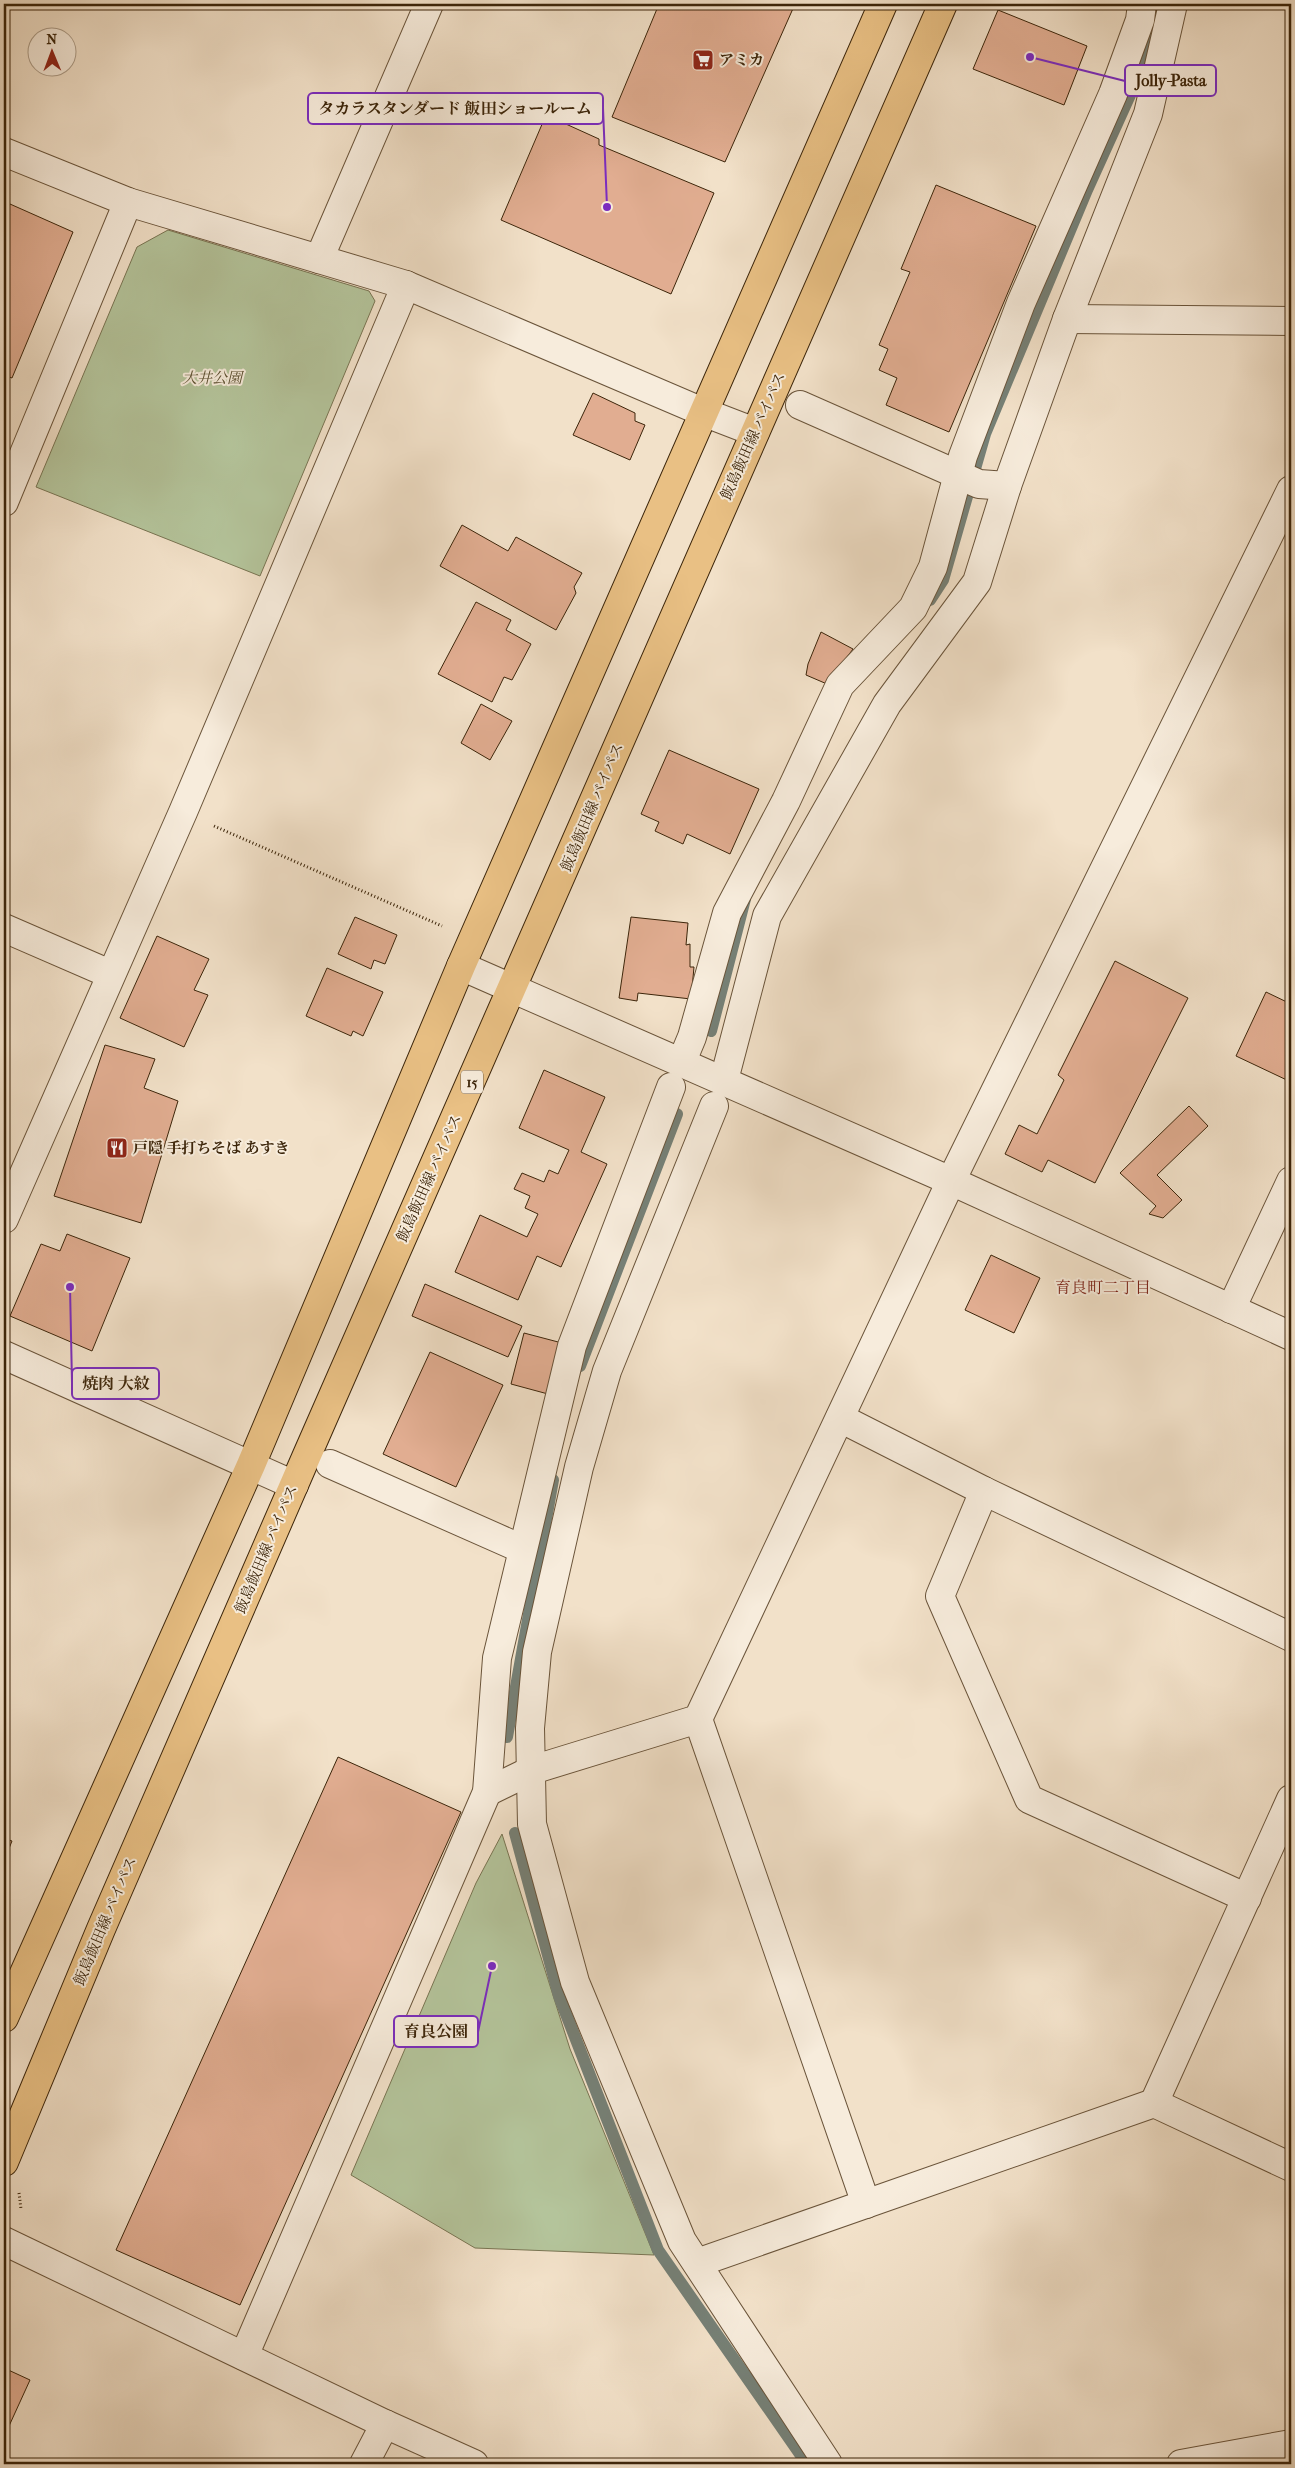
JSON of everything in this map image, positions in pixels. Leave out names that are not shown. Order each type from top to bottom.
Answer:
[{"type":"main road","points":[[4,2018],[251,1465],[461,966],[702,412],[884,4]]},
{"type":"main road","name":"飯島飯田線 バイパス","points":[[4,2162],[101,1929],[294,1485],[944,4]]},
{"type":"street","points":[[318,259],[429,4]]},
{"type":"street","points":[[682,1061],[692,1037],[726,913],[786,800],[840,685],[913,608],[933,567],[967,478],[963,456],[1021,303],[1113,94],[1140,20],[1142,4]]},
{"type":"street","points":[[724,1080],[767,916],[887,704],[977,582],[1007,486],[1067,319],[1148,114],[1173,4]]},
{"type":"street","points":[[4,152],[128,202],[406,285],[702,412],[755,432]]},
{"type":"street","points":[[4,502],[128,202]]},
{"type":"street","points":[[4,1219],[110,974],[183,812],[406,285]]},
{"type":"street","points":[[1067,319],[1291,321]]},
{"type":"street","points":[[800,405],[967,478],[1007,486]]},
{"type":"street","points":[[866,2204],[698,1719],[951,1181],[1290,497]]},
{"type":"street","points":[[4,928],[110,974]]},
{"type":"street","points":[[461,966],[682,1061],[1291,1336]]},
{"type":"street","points":[[244,2356],[487,1792],[497,1658],[572,1346],[671,1087]]},
{"type":"street","points":[[714,1106],[608,1371],[579,1467],[537,1652],[530,1728],[532,1824],[575,1982],[682,2241],[828,2464]]},
{"type":"street","points":[[1231,1309],[1291,1182]]},
{"type":"street","points":[[4,1355],[294,1485]]},
{"type":"street","points":[[840,1418],[984,1491],[1291,1636]]},
{"type":"street","points":[[330,1464],[522,1549]]},
{"type":"street","points":[[984,1491],[940,1596],[1029,1799],[1247,1898]]},
{"type":"street","points":[[487,1792],[532,1770],[698,1719]]},
{"type":"street","points":[[1154,2103],[1291,1799]]},
{"type":"street","points":[[697,2263],[1154,2103],[1291,2168]]},
{"type":"street","points":[[4,2241],[385,2424],[474,2464]]},
{"type":"street","points":[[364,2464],[385,2424]]},
{"type":"street","points":[[1181,2464],[1291,2444]]},
{"type":"path","points":[[183,812],[442,926]]},
{"type":"green space","name":"大井公園","points":[[168,230],[369,291],[375,301],[260,576],[36,487],[137,247]]},
{"type":"green space","points":[[502,1834],[570,2049],[654,2255],[475,2248],[351,2175],[476,1883]]},
{"type":"building","name":"アミカ","points":[[659,4],[795,4],[725,162],[612,117]]},
{"type":"building","points":[[998,10],[1087,46],[1064,105],[973,69]]},
{"type":"building","points":[[546,115],[599,139],[599,145],[714,193],[671,294],[501,220]]},
{"type":"building","points":[[936,185],[1036,226],[949,432],[886,405],[897,378],[879,370],[888,349],[879,345],[910,272],[901,269]]},
{"type":"building","points":[[10,204],[73,232],[12,378],[4,375],[4,220]]},
{"type":"building","points":[[593,393],[635,413],[635,421],[645,425],[630,460],[573,435]]},
{"type":"building","points":[[462,525],[508,551],[516,537],[582,573],[574,587],[576,593],[556,630],[440,566]]},
{"type":"building","points":[[476,602],[511,620],[506,630],[531,644],[512,680],[504,677],[492,702],[438,674]]},
{"type":"building","points":[[821,632],[853,649],[827,684],[806,675],[808,664]]},
{"type":"building","points":[[481,704],[512,721],[490,760],[461,743]]},
{"type":"building","points":[[669,750],[759,789],[730,854],[687,834],[683,844],[655,831],[659,822],[641,814]]},
{"type":"building","points":[[355,917],[397,935],[385,964],[374,960],[371,969],[338,954]]},
{"type":"building","points":[[631,917],[688,923],[686,945],[690,944],[690,967],[694,967],[691,999],[638,993],[637,1001],[619,998]]},
{"type":"building","points":[[157,936],[209,959],[194,990],[208,995],[184,1047],[120,1018]]},
{"type":"building","points":[[1115,961],[1188,998],[1095,1183],[1048,1160],[1042,1172],[1005,1154],[1019,1125],[1037,1134],[1064,1080],[1058,1075]]},
{"type":"building","points":[[327,968],[383,992],[363,1036],[353,1031],[351,1036],[306,1016]]},
{"type":"building","points":[[1266,992],[1291,1004],[1291,1082],[1236,1056]]},
{"type":"building","name":"戸隠 手打ちそば あすき","points":[[105,1045],[155,1059],[144,1088],[178,1101],[141,1223],[54,1196]]},
{"type":"building","points":[[544,1070],[605,1097],[581,1152],[607,1164],[561,1267],[537,1256],[518,1300],[455,1272],[480,1215],[527,1237],[538,1214],[525,1208],[530,1196],[514,1189],[522,1173],[544,1182],[549,1170],[558,1174],[569,1150],[519,1128]]},
{"type":"building","points":[[1189,1106],[1208,1126],[1157,1175],[1182,1200],[1163,1218],[1149,1214],[1156,1206],[1120,1173]]},
{"type":"building","points":[[67,1234],[130,1258],[92,1351],[10,1316],[41,1244],[60,1251]]},
{"type":"building","points":[[991,1255],[1040,1278],[1014,1333],[965,1310]]},
{"type":"building","points":[[425,1284],[522,1326],[508,1357],[412,1316]]},
{"type":"building","points":[[524,1333],[562,1343],[548,1394],[511,1384]]},
{"type":"building","points":[[430,1352],[503,1385],[456,1487],[383,1454]]},
{"type":"building","points":[[338,1757],[461,1812],[240,2305],[116,2250]]},
{"type":"building","points":[[4,1838],[12,1841],[4,1861]]},
{"type":"building","points":[[4,2368],[30,2380],[4,2437]]},
{"type":"waterway","points":[[930,600],[943,580],[985,434],[1087,190],[1135,84],[1157,4]]},
{"type":"waterway","points":[[711,1031],[745,899]]},
{"type":"waterway","points":[[580,1366],[677,1114]]},
{"type":"waterway","points":[[507,1737],[553,1480]]},
{"type":"waterway","points":[[515,1833],[559,1996],[658,2250],[807,2464]]},
{"type":"place","name":"Jolly-Pasta","points":[[1030,57]]},
{"type":"place","name":"アミカ","points":[[703,60]]},
{"type":"place","name":"タカラスタンダード 飯田ショールーム","points":[[607,207]]},
{"type":"place","name":"戸隠 手打ちそば あすき","points":[[117,1148]]},
{"type":"place","name":"焼肉 大紋","points":[[70,1287]]},
{"type":"place","name":"育良公園","points":[[492,1966]]},
{"type":"district","name":"育良町二丁目","points":[[1103,1287]]}]
